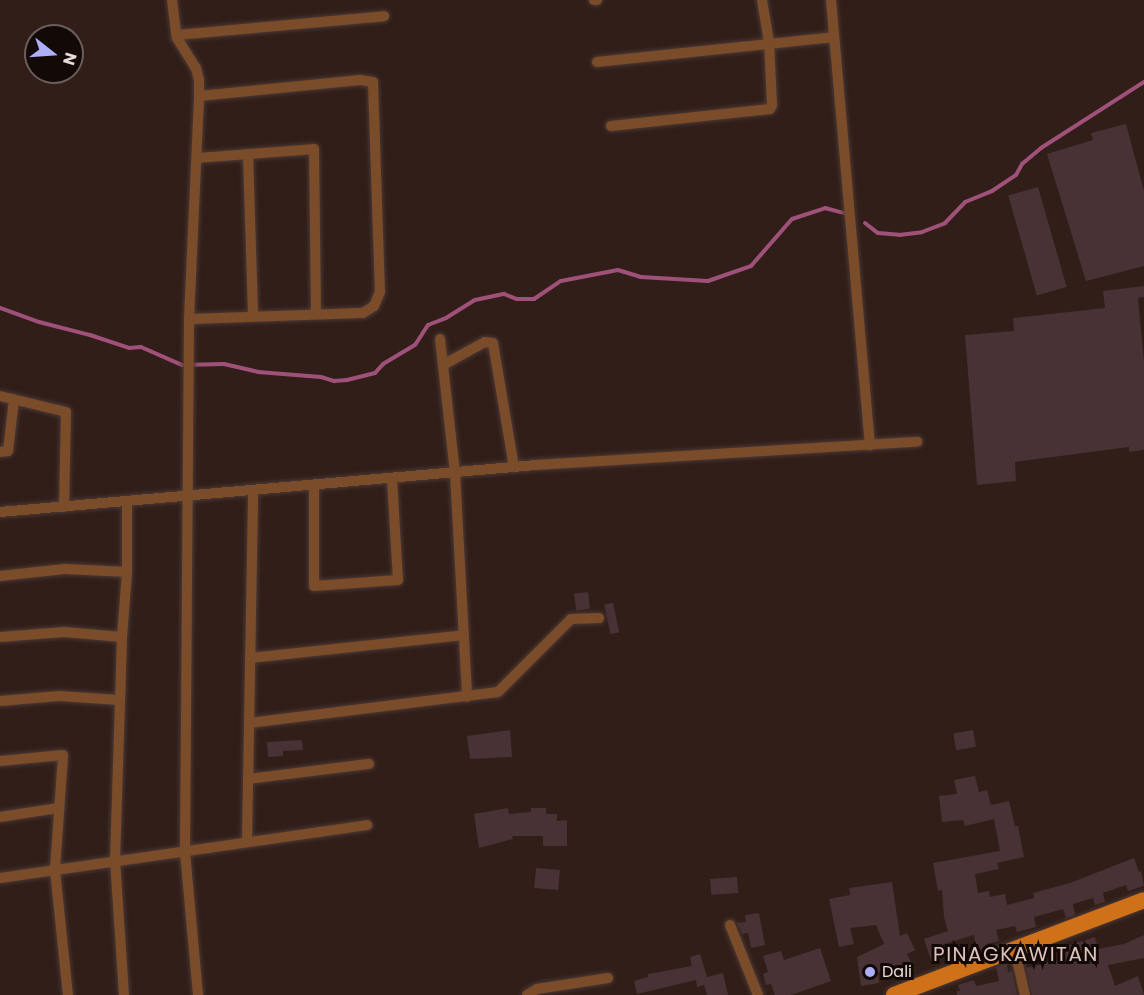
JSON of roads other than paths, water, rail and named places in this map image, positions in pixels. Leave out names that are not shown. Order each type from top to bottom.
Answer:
[{"type":"main road","points":[[894,995],[1144,900]]},
{"type":"street","points":[[172,0],[177,35],[196,68],[199,80],[189,319],[184,851],[198,995]]},
{"type":"street","points":[[611,126],[766,111],[772,105],[769,42],[762,0]]},
{"type":"street","points":[[831,0],[870,445]]},
{"type":"street","points":[[177,35],[384,16]]},
{"type":"street","points":[[597,62],[769,42],[834,37]]},
{"type":"street","points":[[189,319],[363,313],[374,306],[380,292],[373,82],[360,80],[199,96]]},
{"type":"street","points":[[197,158],[314,149],[316,313]]},
{"type":"street","points":[[248,154],[253,316]]},
{"type":"street","points":[[440,339],[455,472],[468,697]]},
{"type":"street","points":[[443,365],[485,342],[494,343],[514,467]]},
{"type":"street","points":[[0,396],[66,412],[64,507]]},
{"type":"street","points":[[0,452],[8,451],[14,399]]},
{"type":"street","points":[[0,512],[514,467],[916,442]]},
{"type":"street","points":[[314,486],[315,586],[398,580],[392,478]]},
{"type":"street","points":[[247,842],[253,491]]},
{"type":"street","points":[[124,995],[115,861],[122,637],[127,572],[127,502]]},
{"type":"street","points":[[0,576],[65,569],[127,572]]},
{"type":"street","points":[[249,723],[468,697],[503,689],[570,619],[599,618]]},
{"type":"street","points":[[0,637],[64,632],[122,637]]},
{"type":"street","points":[[250,658],[464,635]]},
{"type":"street","points":[[0,701],[59,696],[120,700]]},
{"type":"street","points":[[0,761],[63,755],[55,870],[68,995]]},
{"type":"street","points":[[248,779],[369,764]]},
{"type":"street","points":[[0,817],[59,808]]},
{"type":"street","points":[[0,878],[367,825]]},
{"type":"street","points":[[730,925],[758,995]]},
{"type":"street","points":[[1014,951],[1025,995]]},
{"type":"street","points":[[527,995],[537,989],[608,978]]},
{"type":"waterway","points":[[865,223],[878,233],[899,235],[922,232],[945,223],[965,202],[992,191],[1016,175],[1022,164],[1041,148],[1144,82]]},
{"type":"waterway","points":[[0,308],[39,322],[129,348],[141,347],[182,365],[224,364],[258,372],[321,377],[334,381],[347,380],[375,373],[383,364],[415,345],[428,325],[446,318],[475,300],[504,294],[517,299],[534,299],[561,281],[618,270],[641,277],[708,281],[751,266],[792,219],[825,208],[844,213]]},
{"type":"place","name":"Dali","points":[[870,972]]},
{"type":"district","name":"PINAGKAWITAN","points":[[1016,954]]}]
